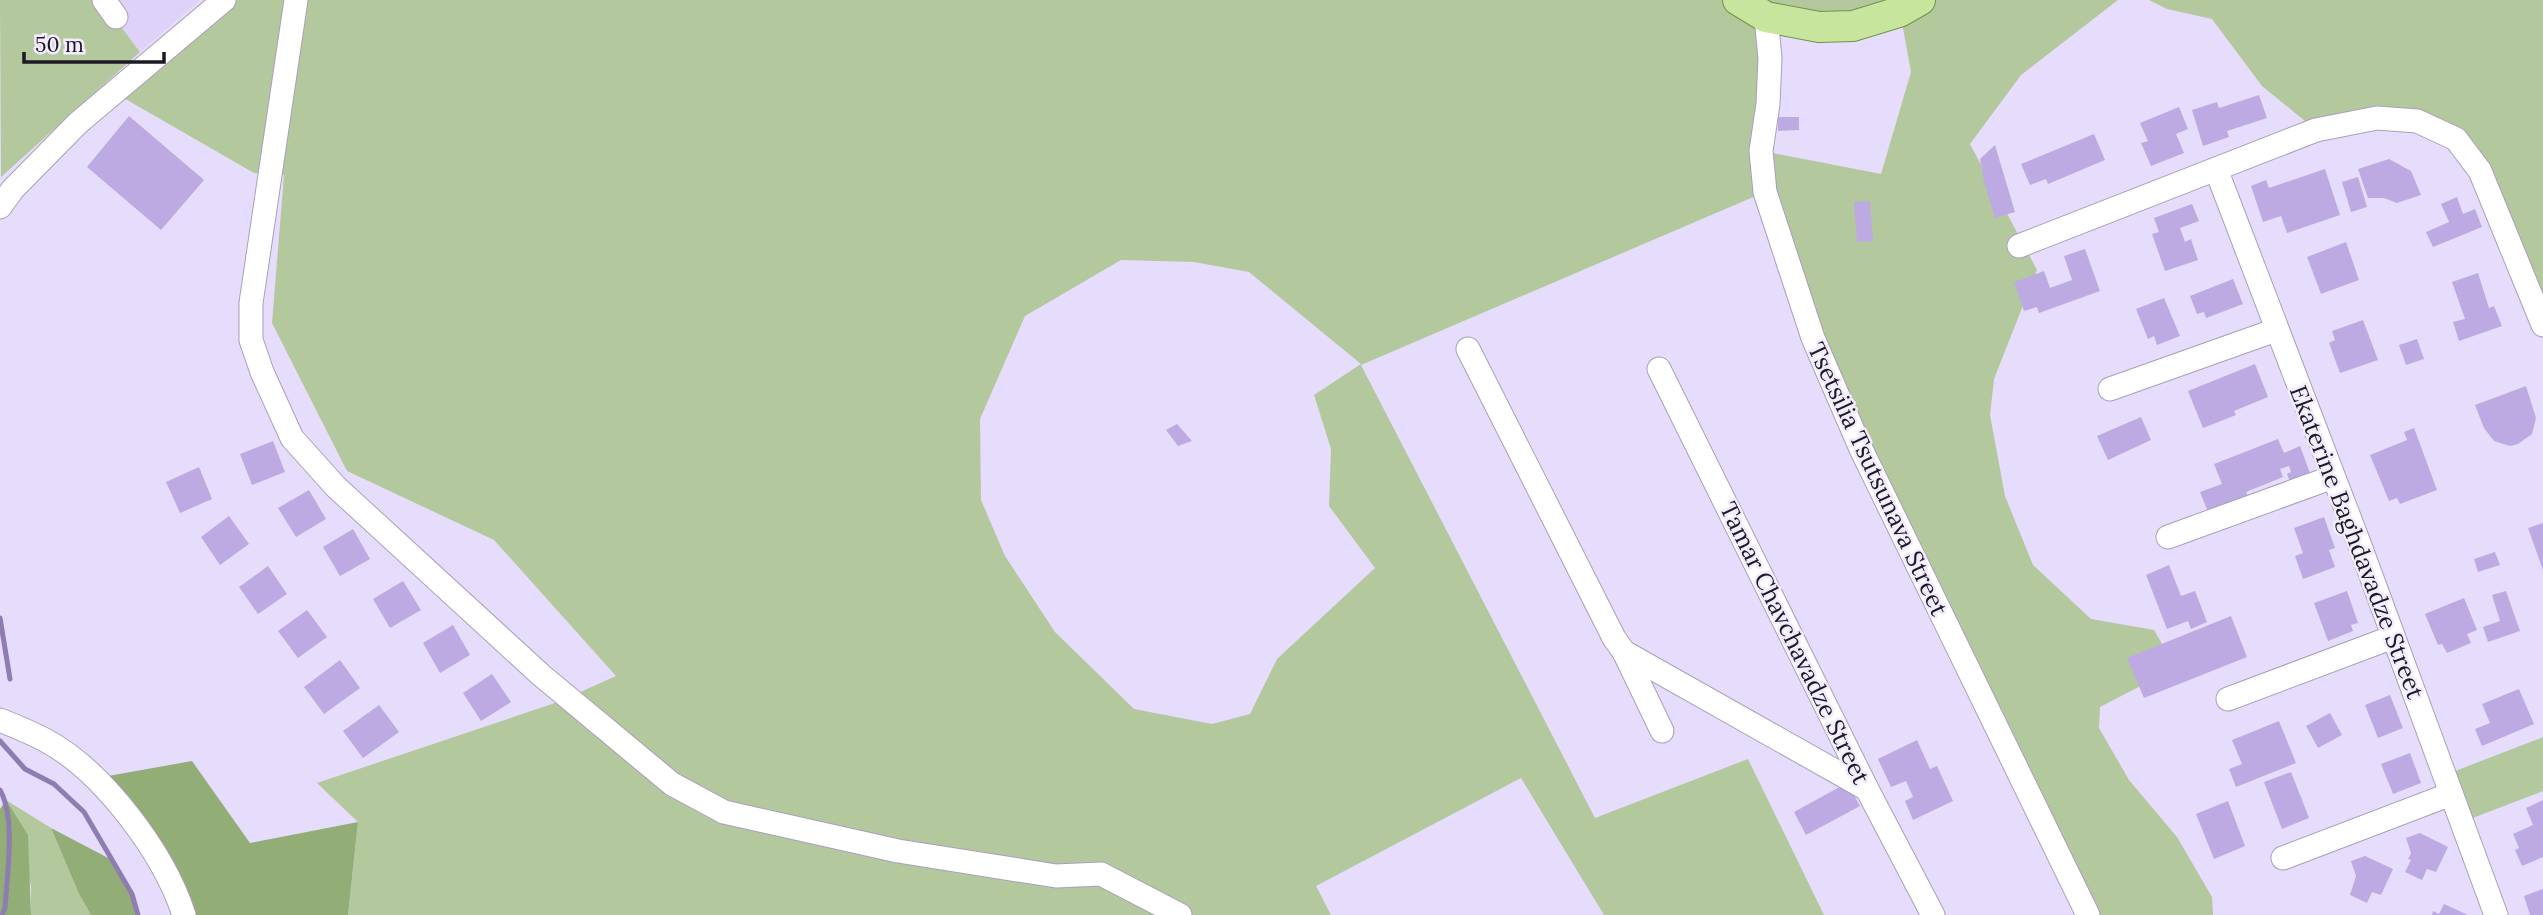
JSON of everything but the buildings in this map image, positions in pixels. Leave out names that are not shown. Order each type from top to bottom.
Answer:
[{"type":"main road","points":[[1738,0],[1766,17],[1819,27],[1853,26],[1899,12],[1920,0]]},
{"type":"street","points":[[0,207],[78,123],[224,0]]},
{"type":"street","points":[[296,0],[251,303],[251,340],[292,438],[336,487],[568,698],[672,784],[724,812],[898,851],[1056,876],[1101,874],[1180,915]]},
{"type":"street","name":"Tsetsilia Tsutsunava Street","points":[[1766,17],[1770,58],[1768,104],[1761,151],[1765,192],[1813,338],[1896,521],[2088,915]]},
{"type":"street","points":[[2019,246],[2316,130],[2376,118],[2417,121],[2456,139],[2480,171],[2543,325]]},
{"type":"street","name":"Ekaterine Baghdavadze Street","points":[[2216,169],[2496,915]]},
{"type":"street","points":[[2109,389],[2276,330]]},
{"type":"street","points":[[1468,349],[1662,731]]},
{"type":"street","name":"Tamar Chavchavadze Street","points":[[1659,369],[1867,789],[1933,915]]},
{"type":"street","points":[[2168,537],[2333,477]]},
{"type":"street","points":[[2228,699],[2393,637]]},
{"type":"street","points":[[1624,652],[1867,789]]},
{"type":"street","points":[[0,720],[47,741],[97,778],[147,841],[184,915]]},
{"type":"street","points":[[2283,858],[2451,794]]},
{"type":"shaded area","points":[[101,0],[200,0],[140,52]]},
{"type":"green space","points":[[0,0],[101,0],[140,52],[1,177]]},
{"type":"green space","points":[[224,0],[2118,0],[2021,75],[1970,144],[2037,270],[1994,379],[1990,415],[2005,496],[2033,565],[2091,619],[2154,630],[2171,659],[2154,679],[2100,707],[2099,728],[2129,780],[2177,837],[2212,897],[2213,915],[2088,915],[1861,449],[1765,192],[1361,365],[1595,818],[1748,759],[1824,915],[1604,915],[1521,778],[1316,886],[1331,915],[348,915],[358,822],[317,783],[558,702],[616,676],[494,540],[347,471],[272,323],[284,175],[254,173],[115,93]],"holes":[[[1900,12],[1911,72],[1881,174],[1762,151],[1767,18]],[[1121,260],[1194,262],[1249,272],[1361,364],[1314,395],[1331,449],[1329,506],[1375,568],[1277,659],[1250,714],[1212,724],[1134,709],[1055,632],[1005,556],[981,500],[980,419],[1025,316]]]},
{"type":"green space","points":[[2149,0],[2543,0],[2543,325],[2480,171],[2417,121],[2316,130],[2262,86],[2212,19],[2167,9]]},
{"type":"green space","points":[[2543,737],[2543,791],[2462,822],[2445,775]]},
{"type":"green space","points":[[192,761],[250,843],[358,822],[348,915],[184,915],[97,778]]},
{"type":"green space","points":[[6,800],[51,828],[79,894],[91,915],[31,915],[31,886]]},
{"type":"green space","points":[[6,800],[28,835],[31,915],[0,915],[0,809]]},
{"type":"green space","points":[[51,828],[112,860],[132,894],[138,915],[91,915],[79,894]]},
{"type":"waterway","points":[[0,618],[10,679]]},
{"type":"waterway","points":[[0,741],[25,769],[54,784],[84,812],[132,894],[138,915]]},
{"type":"waterway","points":[[0,790],[5,802],[9,831],[9,864],[2,915]]}]
